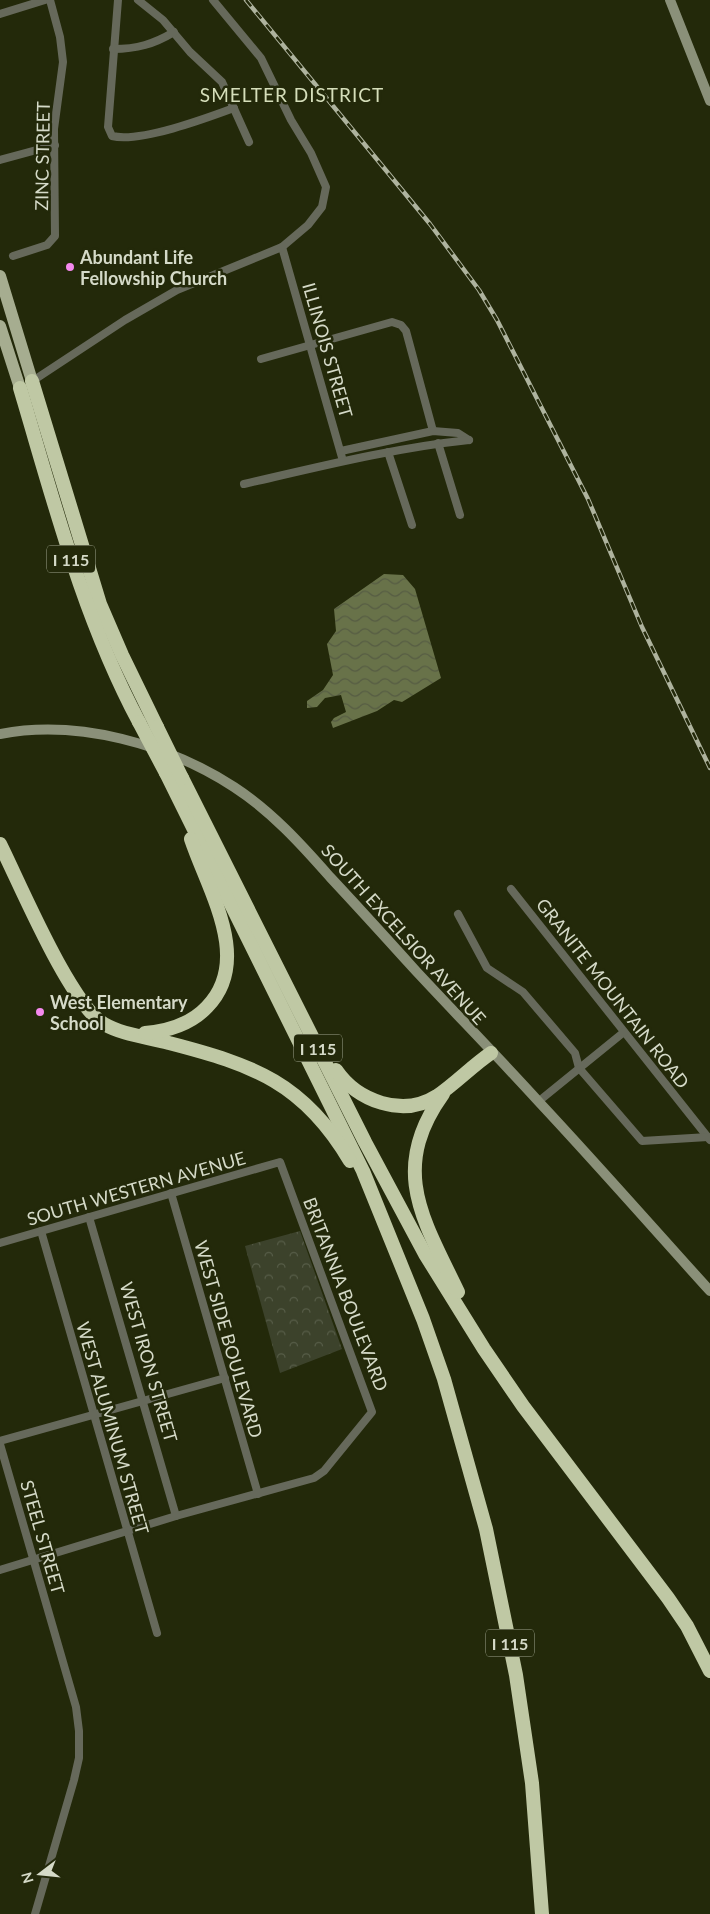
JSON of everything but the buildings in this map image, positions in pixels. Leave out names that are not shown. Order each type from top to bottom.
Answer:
[{"type":"highway","name":"I 115","points":[[32,381],[100,604],[122,655],[182,778],[396,1201],[425,1254],[484,1349],[523,1406],[668,1598],[687,1626],[710,1671]]},
{"type":"highway","name":"I 115","points":[[20,388],[81,591],[112,667],[363,1171],[423,1319],[459,1425],[499,1583],[516,1675],[532,1784],[542,1914]]},
{"type":"highway","points":[[134,1034],[175,1028],[200,1014],[211,1003],[222,985],[227,969],[228,951],[220,921],[166,774]]},
{"type":"highway","points":[[0,844],[68,981],[85,1008],[104,1024],[243,1064],[295,1093],[325,1124],[338,1142],[396,1255]]},
{"type":"highway","points":[[275,963],[328,1058],[342,1078],[357,1093],[376,1102],[412,1105],[436,1096],[491,1053]]},
{"type":"highway","points":[[448,1088],[425,1125],[418,1145],[415,1185],[427,1227],[484,1349]]},
{"type":"main road","points":[[670,0],[710,101]]},
{"type":"main road","points":[[0,276],[32,381]]},
{"type":"main road","points":[[0,326],[20,388]]},
{"type":"main road","name":"SOUTH EXCELSIOR AVENUE","points":[[0,734],[35,729],[56,729],[86,732],[122,740],[179,758],[235,787],[278,821],[491,1053],[539,1101],[710,1291]]},
{"type":"street","points":[[0,14],[46,0]]},
{"type":"street","name":"ZINC STREET","points":[[13,256],[47,245],[54,239],[55,115],[63,57],[60,37],[50,0]]},
{"type":"street","points":[[118,0],[108,127],[112,136],[121,138],[149,133],[198,121],[234,108]]},
{"type":"street","points":[[138,0],[150,8],[174,32],[190,52],[222,82],[249,142]]},
{"type":"street","points":[[20,388],[125,320],[177,290],[282,247],[308,225],[322,207],[326,187],[311,153],[291,120],[261,58],[214,0]]},
{"type":"street","points":[[113,49],[137,48],[154,44],[174,32]]},
{"type":"street","points":[[0,160],[54,144]]},
{"type":"street","name":"ILLINOIS STREET","points":[[282,247],[312,344],[343,461]]},
{"type":"street","points":[[261,359],[392,322],[401,325],[406,331],[433,431]]},
{"type":"street","points":[[244,484],[388,452],[438,443],[469,440],[458,433],[433,431],[341,451]]},
{"type":"street","points":[[438,443],[460,515]]},
{"type":"street","points":[[388,452],[412,525]]},
{"type":"street","name":"GRANITE MOUNTAIN ROAD","points":[[511,889],[709,1138]]},
{"type":"street","points":[[458,914],[488,968],[523,992],[575,1053],[579,1068],[642,1141],[709,1138]]},
{"type":"street","points":[[539,1101],[624,1032]]},
{"type":"street","name":"SOUTH WESTERN AVENUE","points":[[0,1243],[280,1162]]},
{"type":"street","name":"BRITANNIA BOULEVARD","points":[[258,1494],[319,1475],[365,1424],[372,1412],[280,1162]]},
{"type":"street","name":"WEST SIDE BOULEVARD","points":[[171,1193],[258,1494]]},
{"type":"street","name":"WEST IRON STREET","points":[[89,1217],[141,1402],[176,1516]]},
{"type":"street","name":"WEST ALUMINUM STREET","points":[[42,1231],[93,1416],[157,1633]]},
{"type":"street","points":[[0,1442],[225,1378]]},
{"type":"street","name":"STEEL STREET","points":[[0,1442],[58,1640],[76,1707],[80,1731],[74,1780],[35,1914]]},
{"type":"street","points":[[0,1570],[176,1516],[258,1494]]},
{"type":"green space","points":[[300,1231],[342,1349],[280,1373],[245,1246]]},
{"type":"water","points":[[384,574],[403,575],[415,589],[441,678],[402,702],[394,700],[377,711],[333,728],[331,722],[334,718],[346,712],[341,695],[325,698],[317,707],[307,708],[307,701],[323,690],[333,675],[327,644],[336,631],[334,609]]},
{"type":"railway","points":[[246,0],[430,224],[479,290],[497,320],[588,499],[642,627],[710,768]]},
{"type":"place","name":"Abundant Life Fellowship Church","points":[[70,267]]},
{"type":"place","name":"West Elementary School","points":[[40,1012]]},
{"type":"district","name":"SMELTER DISTRICT","points":[[292,94]]}]
